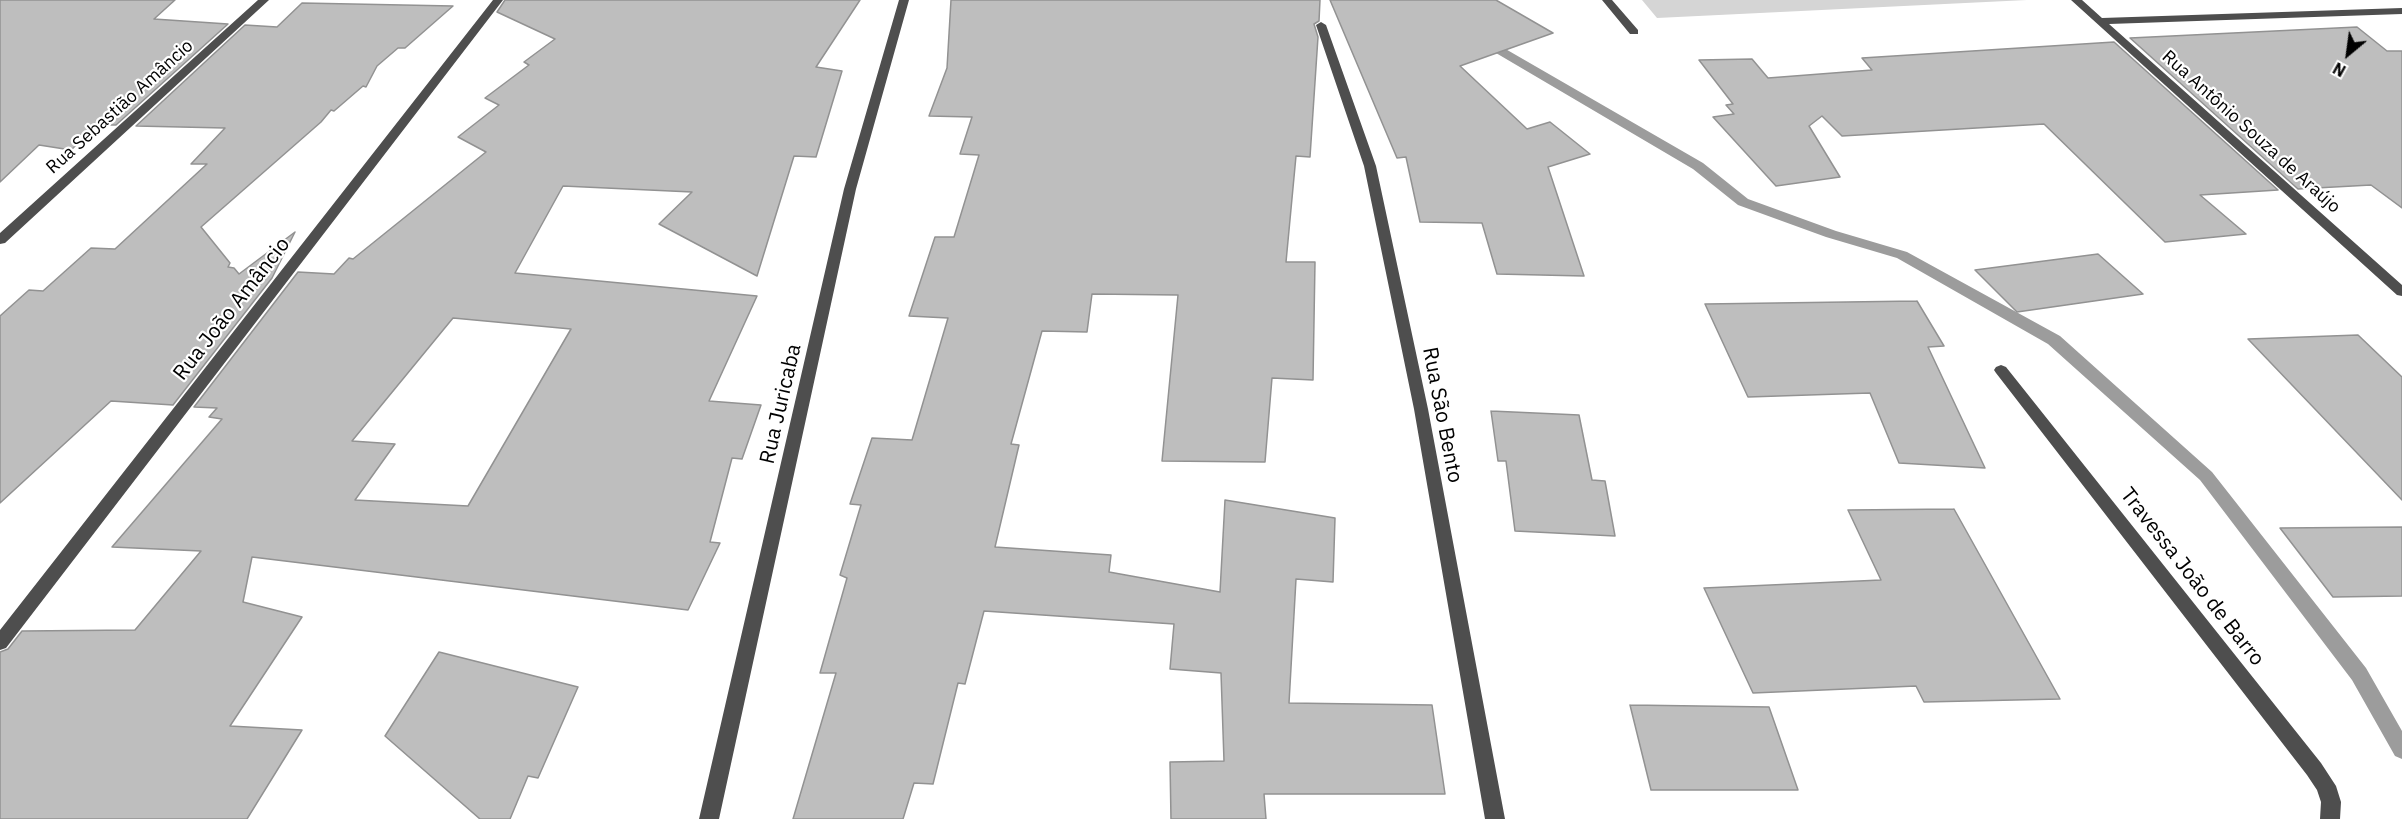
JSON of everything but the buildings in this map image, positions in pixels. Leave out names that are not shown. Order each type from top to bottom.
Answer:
[{"type":"street","name":"Rua Sebastião Amâncio","points":[[0,240],[264,0]]},
{"type":"street","name":"Rua João Amâncio","points":[[0,643],[498,0]]},
{"type":"street","name":"Rua Juricaba","points":[[709,819],[850,189],[904,0]]},
{"type":"street","points":[[1607,0],[1634,32]]},
{"type":"street","name":"Rua Antônio Souza de Araújo","points":[[2076,0],[2402,292]]},
{"type":"street","points":[[2100,21],[2402,11]]},
{"type":"street","name":"Rua São Bento","points":[[1321,25],[1370,166],[1423,420],[1495,819]]},
{"type":"street","name":"Travessa João de Barro","points":[[2001,370],[2314,769],[2326,786],[2331,802],[2330,819]]},
{"type":"shaded area","points":[[1642,0],[2027,0],[1657,18]]},
{"type":"waterway","points":[[1483,40],[1698,166],[1743,202],[1831,234],[1902,255],[2054,340],[2206,476],[2359,674],[2402,750]]}]
